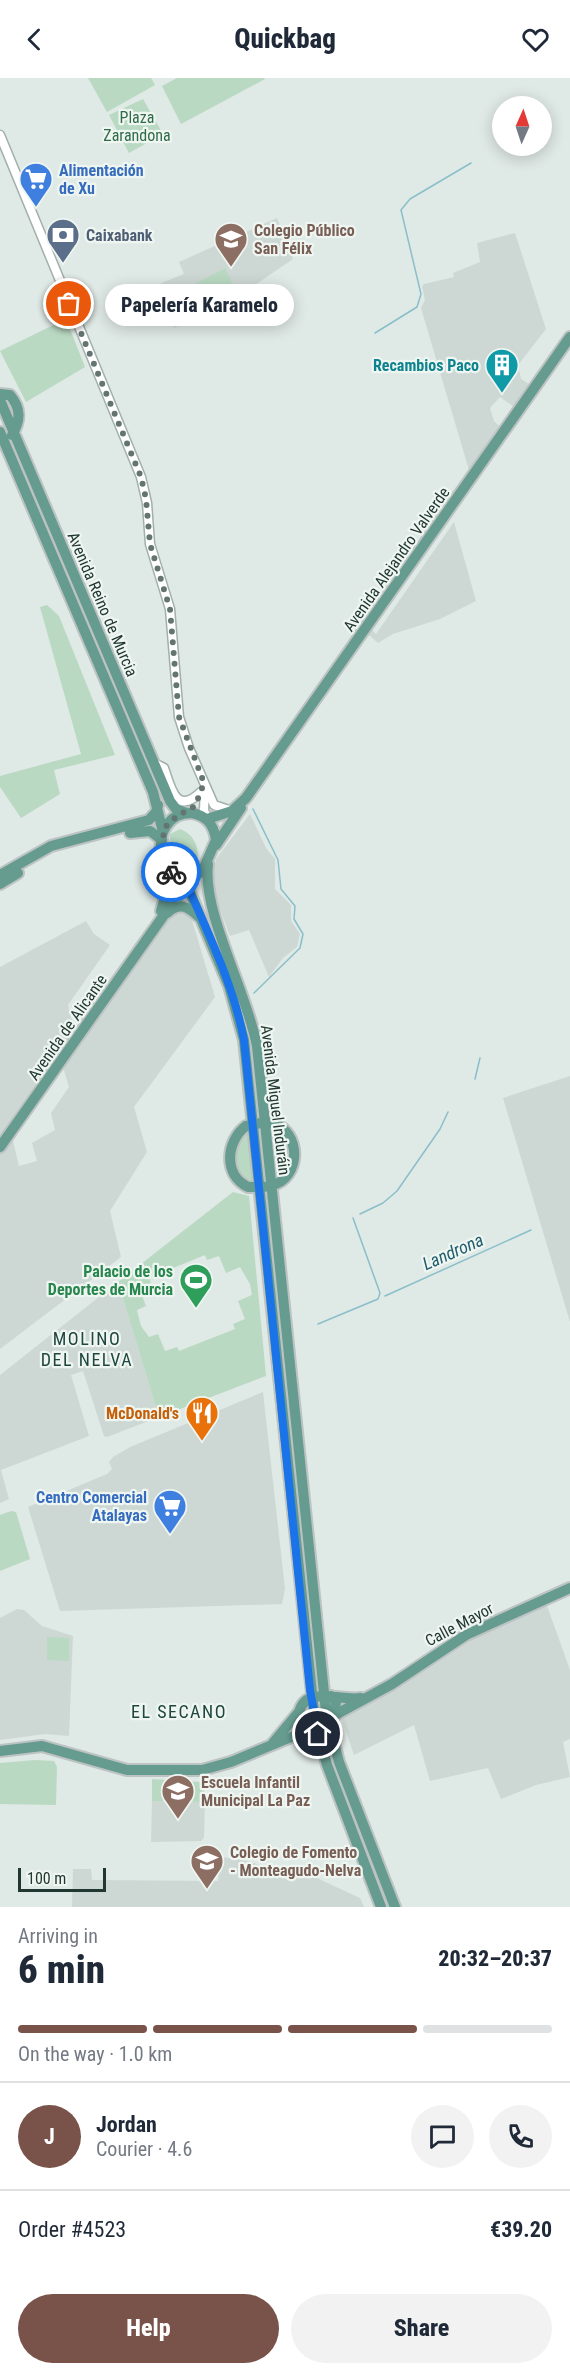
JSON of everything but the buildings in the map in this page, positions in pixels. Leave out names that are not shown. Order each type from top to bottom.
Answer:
[{"type":"main road","name":"Avenida Alejandro Valverde","points":[[246,798],[570,338]]},
{"type":"main road","points":[[0,394],[10,395],[18,407],[20,416],[14,433],[1,439]]},
{"type":"main road","name":"Avenida Reino de Murcia","points":[[0,400],[173,806],[186,813]]},
{"type":"main road","name":"Avenida Reino de Murcia","points":[[1,439],[158,805],[162,836]]},
{"type":"main road","points":[[246,798],[214,848],[208,864],[199,874],[184,878],[171,873],[165,864],[162,836],[171,819],[186,813],[207,819],[232,811],[246,798]]},
{"type":"main road","points":[[0,875],[51,846],[149,820],[156,812],[158,805]]},
{"type":"main road","points":[[207,819],[215,833],[214,848]]},
{"type":"main road","points":[[0,884],[40,859],[61,850],[143,830],[162,836]]},
{"type":"main road","name":"Avenida de Alicante","points":[[161,919],[165,897],[165,864]]},
{"type":"main road","name":"Avenida Miguel Induráin","points":[[208,864],[207,879],[215,916],[254,1033],[266,1122],[327,1695],[328,1726],[339,1762],[395,1907]]},
{"type":"main road","name":"Avenida de Alicante","points":[[0,1147],[161,919],[184,878]]},
{"type":"main road","name":"Avenida Miguel Induráin","points":[[184,878],[230,986],[239,1019],[260,1187],[311,1697],[312,1734],[327,1765],[381,1907]]},
{"type":"main road","points":[[161,919],[172,908],[183,906],[190,908],[201,918]]},
{"type":"main road","points":[[266,1122],[285,1128],[291,1136],[294,1148],[293,1160],[287,1174],[272,1186],[248,1187],[239,1182],[231,1164],[232,1145],[237,1135],[246,1126],[266,1122]]},
{"type":"main road","name":"Calle Mayor","points":[[335,1716],[392,1684],[466,1635],[570,1588]]},
{"type":"main road","points":[[0,1751],[42,1746],[122,1769],[180,1771],[218,1766],[271,1744],[312,1734],[328,1726],[335,1716],[336,1702],[327,1695]]},
{"type":"main road","name":"Calle Mayor","points":[[311,1697],[327,1695],[351,1699],[367,1696]]},
{"type":"main road","points":[[311,1697],[304,1701],[298,1724],[312,1734]]},
{"type":"main road","points":[[271,1744],[300,1711]]},
{"type":"street","points":[[0,135],[141,477],[146,499],[150,544],[170,609],[179,717],[204,788],[214,805],[232,811]]},
{"type":"street","points":[[154,763],[164,768],[173,795],[178,800],[183,802],[194,799],[204,788]]},
{"type":"street","points":[[186,813],[195,806],[204,788]]},
{"type":"street","points":[[204,788],[204,810],[207,819]]},
{"type":"shaded area","name":"Colegio Público San Félix","points":[[277,218],[293,259],[252,287],[174,328],[154,286],[184,274],[179,262]]},
{"type":"shaded area","points":[[515,233],[546,329],[518,365],[521,379],[529,384],[513,406],[500,397],[490,408],[494,421],[499,426],[469,470],[421,308],[425,300],[422,286],[454,277],[453,273],[480,262],[477,243]]},
{"type":"shaded area","points":[[454,522],[476,601],[440,619],[393,634],[378,643],[369,635],[372,630],[376,634]]},
{"type":"shaded area","points":[[250,814],[266,848],[275,859],[275,889],[291,905],[291,921],[300,934],[297,947],[283,958],[269,977],[249,930],[230,936],[214,894],[212,877],[216,859]]},
{"type":"shaded area","points":[[180,909],[191,917],[215,997],[134,1107],[147,1152],[110,1211],[121,1257],[0,1349],[0,1138],[12,1137],[19,1166],[37,1161],[32,1143],[55,1130],[51,1113],[69,1087],[63,1067],[55,1056],[0,1135],[0,967],[86,921],[94,934],[110,945],[68,1005],[74,1030],[147,927],[156,933],[170,915]]},
{"type":"shaded area","points":[[570,1076],[570,1322],[503,1098]]},
{"type":"shaded area","points":[[118,1282],[159,1417],[107,1437],[104,1436],[83,1371],[71,1375],[89,1436],[1,1470],[9,1499],[0,1503],[0,1375]]},
{"type":"shaded area","name":"Centro Comercial Atalayas","points":[[263,1392],[285,1589],[282,1604],[60,1611],[28,1507],[107,1474],[112,1469],[109,1462],[113,1457],[130,1447]]},
{"type":"shaded area","points":[[545,1600],[570,1670],[570,1739],[563,1742],[570,1777],[536,1785],[501,1799],[488,1768],[430,1781],[414,1725],[354,1755],[341,1717],[380,1697],[424,1661]]},
{"type":"shaded area","points":[[17,1609],[24,1610],[42,1626],[73,1636],[69,1736],[45,1734],[0,1740],[0,1618]]},
{"type":"shaded area","name":"Escuela Infantil Municipal La Paz","points":[[152,1801],[205,1802],[204,1838],[201,1841],[151,1842]]},
{"type":"shaded area","name":"Colegio de Fomento - Monteagudo-Nelva","points":[[221,1857],[249,1861],[292,1878],[308,1874],[360,1898],[364,1907],[72,1907],[73,1869],[91,1869],[92,1880],[218,1881]]},
{"type":"green space","points":[[88,78],[151,78],[155,85],[107,112]]},
{"type":"green space","points":[[177,78],[265,79],[181,124],[162,86]]},
{"type":"green space","name":"Plaza Zarandona","points":[[143,99],[163,134],[129,153],[109,115]]},
{"type":"green space","points":[[225,268],[236,291],[202,308],[191,286]]},
{"type":"green space","points":[[66,319],[85,367],[26,402],[0,351]]},
{"type":"green space","points":[[47,605],[59,616],[115,755],[54,770],[60,794],[21,818],[0,787],[0,776],[81,754],[40,607]]},
{"type":"green space","points":[[180,829],[193,838],[197,847],[198,863],[190,870],[175,868],[169,850],[170,834]]},
{"type":"green space","points":[[270,1127],[278,1129],[283,1134],[288,1149],[285,1165],[276,1177]]},
{"type":"green space","points":[[249,1131],[254,1181],[241,1173],[236,1158],[238,1142]]},
{"type":"green space","points":[[233,1192],[249,1196],[266,1376],[159,1417],[118,1282]],"holes":[[[205,1255],[207,1260],[219,1256],[226,1273],[240,1267],[250,1284],[252,1295],[238,1301],[245,1319],[233,1324],[235,1329],[179,1351],[177,1347],[165,1351],[158,1334],[149,1337],[141,1326],[137,1310],[146,1306],[139,1288],[151,1283],[149,1278]]]},
{"type":"green space","points":[[265,1197],[269,1197],[317,1683],[313,1683]]},
{"type":"green space","points":[[11,1511],[16,1512],[30,1559],[0,1571],[0,1515]]},
{"type":"green space","points":[[47,1637],[69,1638],[69,1661],[47,1660]]},
{"type":"green space","points":[[54,1761],[57,1767],[56,1805],[0,1804],[0,1763]]},
{"type":"green space","points":[[152,1779],[200,1782],[205,1793],[205,1802],[152,1801]]},
{"type":"waterway","points":[[375,333],[417,307],[421,294],[401,210],[410,199],[471,163]]},
{"type":"waterway","points":[[253,809],[278,860],[281,889],[295,906],[294,919],[303,934],[300,948],[254,993]]},
{"type":"waterway","name":"Landrona","points":[[475,1079],[480,1058]]},
{"type":"waterway","name":"Landrona","points":[[360,1214],[383,1203],[397,1191],[440,1129],[448,1112]]},
{"type":"waterway","name":"Landrona","points":[[318,1324],[378,1299],[380,1293],[353,1218]]},
{"type":"waterway","name":"Landrona","points":[[385,1296],[531,1230]]},
{"type":"way so far","points":[[69,304],[141,477],[146,499],[150,544],[170,609],[179,717],[204,783],[195,806],[177,816],[164,828],[162,854],[171,872]]},
{"type":"place","name":"Alimentación de Xu","points":[[36,208]]},
{"type":"place","name":"Caixabank","points":[[63,264]]},
{"type":"place","name":"Colegio Público San Félix","points":[[231,268]]},
{"type":"place","name":"Papelería Karamelo","points":[[69,304]]},
{"type":"place","name":"Recambios Paco","points":[[502,394]]},
{"type":"place","name":"Palacio de los Deportes de Murcia","points":[[196,1309]]},
{"type":"place","name":"McDonald's","points":[[202,1442]]},
{"type":"place","name":"Centro Comercial Atalayas","points":[[170,1535]]},
{"type":"place","name":"Escuela Infantil Municipal La Paz","points":[[178,1820]]},
{"type":"place","name":"Colegio de Fomento - Monteagudo-Nelva","points":[[207,1890]]},
{"type":"district","name":"MOLINO DEL NELVA","points":[[87,1349]]},
{"type":"district","name":"EL SECANO","points":[[179,1712]]},
{"type":"route","points":[[171,872],[184,878],[198,907],[230,986],[244,1040],[310,1690],[318,1734]]}]
